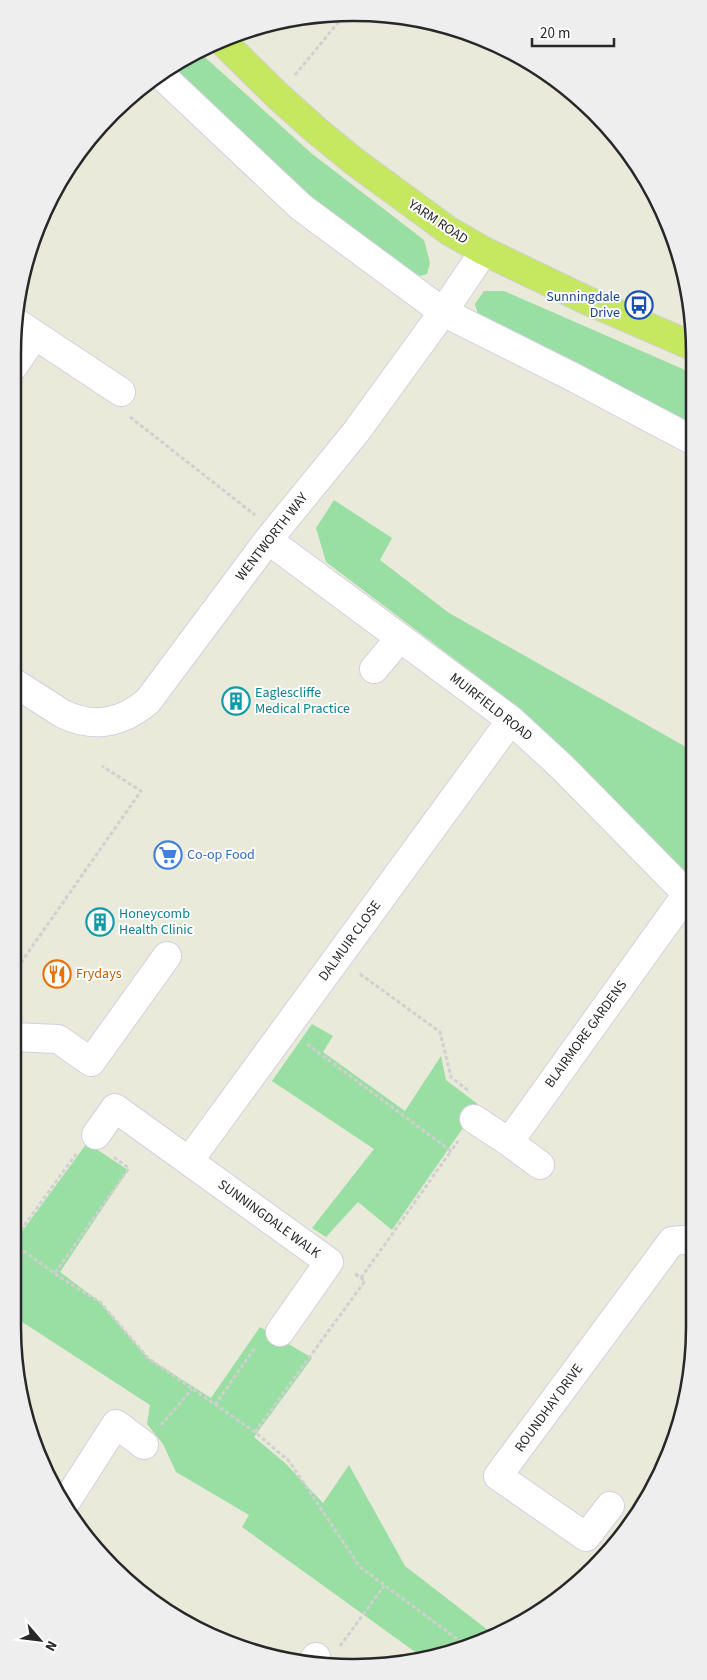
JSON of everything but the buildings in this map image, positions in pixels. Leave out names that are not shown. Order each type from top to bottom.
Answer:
[{"type":"main road","name":"YARM ROAD","points":[[228,46],[278,96],[317,131],[355,162],[449,232],[586,300],[686,343]]},
{"type":"street","points":[[166,79],[301,207],[443,312],[571,376],[686,437]]},
{"type":"street","name":"WENTWORTH WAY","points":[[21,687],[71,718],[89,722],[126,717],[148,701],[268,540],[356,432],[443,312],[484,251]]},
{"type":"street","points":[[22,341],[26,329],[121,392]]},
{"type":"street","name":"MUIRFIELD ROAD","points":[[268,540],[510,720],[561,766],[686,892]]},
{"type":"street","points":[[374,669],[400,638]]},
{"type":"street","name":"DALMUIR CLOSE","points":[[189,1161],[510,720]]},
{"type":"street","name":"BLAIRMORE GARDENS","points":[[509,1142],[686,901]]},
{"type":"street","points":[[21,1037],[58,1038],[91,1062],[167,956]]},
{"type":"street","name":"SUNNINGDALE WALK","points":[[95,1145],[115,1108],[329,1262],[280,1332]]},
{"type":"street","points":[[474,1120],[509,1142],[540,1165]]},
{"type":"street","name":"ROUNDHAY DRIVE","points":[[610,1506],[586,1537],[498,1476],[672,1241],[686,1240]]},
{"type":"street","points":[[69,1498],[116,1424],[144,1445]]},
{"type":"path","points":[[278,96],[340,22]]},
{"type":"path","points":[[121,392],[115,405],[262,520],[268,540]]},
{"type":"path","points":[[21,962],[140,792],[102,766]]},
{"type":"path","points":[[360,974],[440,1032],[451,1077],[484,1103],[474,1120],[361,1278]]},
{"type":"path","points":[[306,1044],[451,1151]]},
{"type":"path","points":[[21,1231],[95,1145],[129,1168],[55,1273]]},
{"type":"path","points":[[21,1248],[100,1302],[148,1358],[255,1432],[289,1461],[360,1567],[460,1641]]},
{"type":"path","points":[[255,1432],[364,1281],[344,1265],[329,1262]]},
{"type":"path","points":[[214,1405],[270,1326],[280,1332]]},
{"type":"path","points":[[144,1445],[192,1389]]},
{"type":"path","points":[[322,1656],[384,1586]]},
{"type":"green space","points":[[205,57],[311,153],[424,240],[430,263],[427,274],[420,276],[367,242],[304,196],[175,73]]},
{"type":"green space","points":[[484,291],[504,291],[686,370],[686,424],[479,318],[475,304]]},
{"type":"green space","points":[[334,500],[392,538],[380,560],[449,613],[686,747],[686,872],[663,855],[522,710],[326,562],[316,528]]},
{"type":"green space","points":[[312,1024],[333,1036],[323,1052],[405,1111],[441,1056],[446,1080],[479,1105],[392,1230],[358,1202],[326,1237],[312,1228],[374,1149],[272,1081]]},
{"type":"green space","points":[[87,1143],[128,1170],[60,1272],[100,1302],[148,1358],[211,1398],[260,1327],[312,1358],[254,1437],[285,1463],[323,1503],[349,1465],[405,1566],[488,1630],[460,1641],[416,1652],[242,1527],[249,1515],[176,1472],[163,1444],[147,1424],[150,1405],[21,1321],[21,1233]]},
{"type":"place","name":"Sunningdale Drive","points":[[639,305]]},
{"type":"place","name":"Eaglescliffe Medical Practice","points":[[236,701]]},
{"type":"place","name":"Co-op Food","points":[[168,855]]},
{"type":"place","name":"Honeycomb Health Clinic","points":[[100,922]]},
{"type":"place","name":"Frydays","points":[[57,974]]}]
